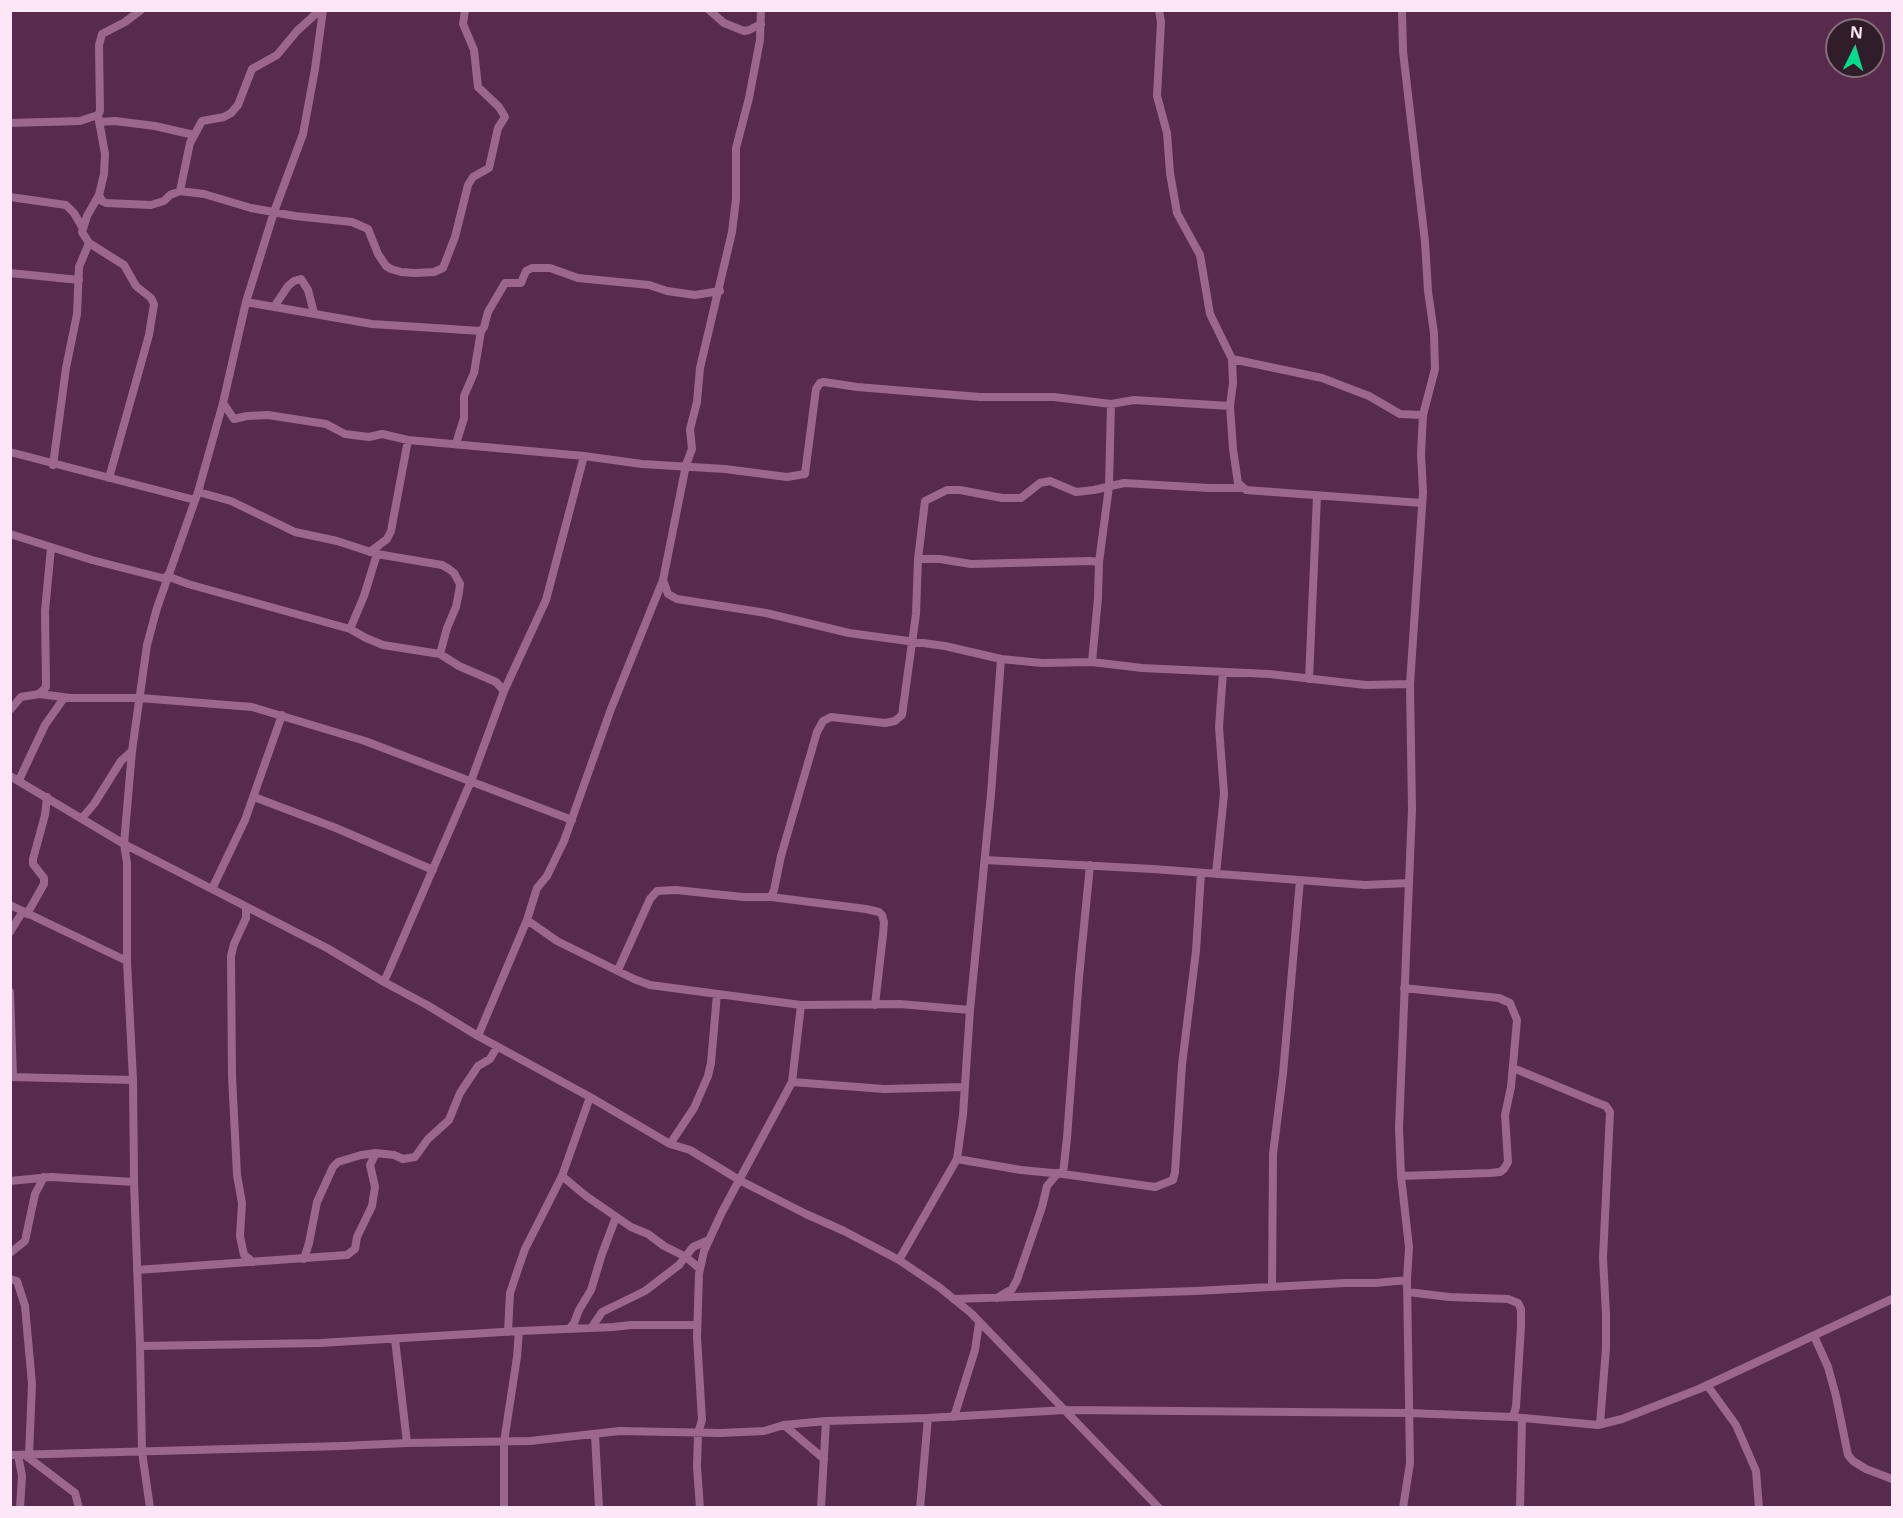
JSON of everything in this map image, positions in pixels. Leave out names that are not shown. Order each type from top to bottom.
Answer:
[{"type":"street","points":[[82,227],[99,195],[105,163],[99,118],[99,45],[102,34],[125,22],[141,10]]},
{"type":"street","points":[[180,191],[187,153],[203,121],[224,117],[231,113],[238,105],[252,69],[270,61],[297,31],[322,10]]},
{"type":"street","points":[[150,1508],[142,1452],[133,1080],[124,844],[132,751],[147,645],[166,578],[198,492],[223,403],[246,302],[274,212],[303,134],[315,69],[322,10]]},
{"type":"street","points":[[99,195],[102,201],[106,202],[151,205],[164,201],[170,195],[180,191],[295,216],[342,220],[364,226],[372,235],[378,254],[386,266],[400,272],[434,272],[443,268],[455,237],[468,185],[473,177],[489,168],[498,128],[505,117],[499,107],[478,87],[474,50],[463,24],[465,10]]},
{"type":"street","points":[[709,10],[724,23],[744,31],[761,24]]},
{"type":"street","points":[[478,1036],[527,920],[537,888],[547,876],[572,820],[611,709],[663,580],[686,465],[692,449],[690,429],[697,402],[700,368],[720,291],[732,232],[736,199],[736,148],[749,98],[761,24],[761,10]]},
{"type":"street","points":[[1159,10],[1161,22],[1157,96],[1167,133],[1170,173],[1177,213],[1200,255],[1207,303],[1232,359],[1233,383],[1230,406],[1236,478],[1241,488]]},
{"type":"street","points":[[1402,10],[1403,51],[1425,242],[1428,291],[1434,333],[1435,369],[1423,415],[1422,503],[1410,684],[1412,809],[1399,1128],[1401,1176],[1409,1247],[1407,1280],[1410,1463],[1403,1508]]},
{"type":"street","points":[[10,123],[80,121],[99,118],[155,126],[194,135]]},
{"type":"street","points":[[10,197],[66,205],[74,213],[88,243],[124,265],[136,286],[151,298],[154,304],[149,335],[109,478]]},
{"type":"street","points":[[53,465],[66,368],[77,314],[79,267],[88,243]]},
{"type":"street","points":[[456,444],[464,418],[464,396],[474,373],[481,331],[488,312],[505,283],[521,283],[526,271],[532,268],[550,268],[578,278],[649,285],[667,291],[695,295],[720,291]]},
{"type":"street","points":[[10,273],[80,280]]},
{"type":"street","points":[[274,307],[288,286],[298,279],[304,282],[314,314]]},
{"type":"street","points":[[246,302],[382,325],[481,331]]},
{"type":"street","points":[[1232,359],[1322,378],[1361,392],[1400,414],[1423,415]]},
{"type":"street","points":[[223,403],[234,419],[268,415],[326,424],[345,434],[369,436],[382,434],[408,440],[584,456],[642,464],[686,465],[787,477],[803,475],[806,471],[816,389],[820,383],[824,382],[943,395],[1054,397],[1111,404],[1134,400],[1230,406]]},
{"type":"street","points":[[1092,663],[1099,562],[1109,487],[1111,404]]},
{"type":"street","points":[[391,557],[387,549],[387,539],[395,517],[408,440]]},
{"type":"street","points":[[10,452],[195,500]]},
{"type":"street","points":[[384,982],[471,781],[504,691],[546,600],[584,456]]},
{"type":"street","points":[[771,897],[820,725],[831,717],[885,723],[900,718],[903,711],[913,641],[918,559],[925,501],[947,490],[1017,498],[1024,496],[1040,483],[1050,482],[1076,492],[1086,492],[1124,483],[1241,488],[1422,503]]},
{"type":"street","points":[[198,492],[231,501],[295,532],[373,553],[442,565],[449,569],[460,584],[456,607],[440,654]]},
{"type":"street","points":[[1309,679],[1317,496]]},
{"type":"street","points":[[10,534],[51,548],[350,629],[383,645],[440,654],[459,666],[496,682],[504,691]]},
{"type":"street","points":[[350,629],[369,581],[373,553],[387,539]]},
{"type":"street","points":[[10,710],[21,698],[44,691],[47,683],[45,611],[51,548]]},
{"type":"street","points":[[918,559],[940,559],[971,564],[1099,562]]},
{"type":"street","points":[[663,580],[669,594],[677,599],[766,613],[849,633],[913,641],[1001,659],[1223,672],[1366,685],[1410,684]]},
{"type":"street","points":[[899,1260],[957,1159],[1001,659]]},
{"type":"street","points":[[1216,874],[1224,794],[1219,727],[1223,672]]},
{"type":"street","points":[[39,694],[64,698],[140,698],[252,707],[365,741],[572,820]]},
{"type":"street","points":[[19,780],[48,720],[64,698]]},
{"type":"street","points":[[212,889],[245,820],[282,715]]},
{"type":"street","points":[[82,818],[94,804],[121,761],[132,751]]},
{"type":"street","points":[[10,776],[124,844],[327,948],[670,1144],[690,1150],[739,1180],[806,1214],[844,1230],[899,1260],[954,1299],[1159,1508]]},
{"type":"street","points":[[10,932],[44,884],[44,879],[33,864],[33,859],[45,815],[47,797]]},
{"type":"street","points":[[254,797],[336,828],[433,870]]},
{"type":"street","points":[[985,860],[1090,865],[1365,885],[1409,883]]},
{"type":"street","points":[[995,1299],[1012,1289],[1017,1280],[1047,1186],[1060,1173],[1074,1062],[1079,977],[1090,865]]},
{"type":"street","points":[[957,1159],[1021,1170],[1155,1186],[1173,1180],[1182,1065],[1192,995],[1201,873]]},
{"type":"street","points":[[1272,1287],[1273,1154],[1283,1074],[1300,880]]},
{"type":"street","points":[[618,970],[650,899],[657,891],[676,890],[743,897],[771,897],[866,909],[879,912],[884,922],[875,1005]]},
{"type":"street","points":[[10,905],[127,961]]},
{"type":"street","points":[[246,908],[246,918],[231,956],[232,1076],[236,1164],[242,1203],[241,1243],[245,1257],[253,1262]]},
{"type":"street","points":[[527,920],[557,941],[650,985],[801,1005],[900,1004],[970,1010]]},
{"type":"street","points":[[1401,1176],[1490,1173],[1504,1169],[1508,1162],[1505,1115],[1513,1068],[1517,1020],[1513,1008],[1505,1000],[1487,996],[1404,988]]},
{"type":"street","points":[[10,992],[12,1077],[133,1080]]},
{"type":"street","points":[[670,1144],[694,1108],[708,1076],[717,994]]},
{"type":"street","points":[[700,1508],[697,1467],[698,1433],[702,1412],[697,1326],[700,1269],[709,1240],[792,1082],[801,1005]]},
{"type":"street","points":[[304,1259],[317,1202],[333,1167],[342,1160],[376,1153],[403,1159],[418,1155],[428,1139],[449,1120],[460,1093],[478,1066],[490,1059],[497,1047]]},
{"type":"street","points":[[1513,1068],[1606,1106],[1610,1112],[1603,1258],[1606,1348],[1600,1424]]},
{"type":"street","points":[[792,1082],[884,1089],[965,1087]]},
{"type":"street","points":[[508,1332],[510,1293],[518,1269],[525,1249],[562,1176],[590,1097]]},
{"type":"street","points":[[137,1270],[344,1256],[353,1251],[372,1206],[375,1187],[370,1165],[376,1153]]},
{"type":"street","points":[[562,1176],[616,1217],[686,1257],[700,1269]]},
{"type":"street","points":[[10,1181],[44,1177],[134,1182]]},
{"type":"street","points":[[10,1253],[25,1241],[36,1194],[44,1177]]},
{"type":"street","points":[[569,1329],[591,1290],[616,1217]]},
{"type":"street","points":[[592,1327],[602,1312],[645,1291],[679,1265],[693,1248],[709,1240]]},
{"type":"street","points":[[10,1279],[17,1281],[25,1306],[32,1384],[21,1455],[20,1508]]},
{"type":"street","points":[[954,1299],[1376,1284],[1407,1280]]},
{"type":"street","points":[[1408,1292],[1449,1297],[1508,1299],[1518,1303],[1522,1315],[1516,1407],[1513,1417]]},
{"type":"street","points":[[21,1455],[530,1441],[620,1431],[698,1433],[764,1431],[784,1425],[826,1421],[954,1417],[1065,1410],[1409,1413],[1513,1417],[1600,1424],[1622,1419],[1707,1385],[1893,1299]]},
{"type":"street","points":[[954,1417],[975,1350],[979,1323]]},
{"type":"street","points":[[140,1346],[238,1346],[631,1325],[697,1326]]},
{"type":"street","points":[[504,1508],[504,1442],[518,1357],[519,1331]]},
{"type":"street","points":[[1814,1336],[1828,1367],[1849,1457],[1866,1469],[1893,1479]]},
{"type":"street","points":[[395,1339],[407,1443]]},
{"type":"street","points":[[1707,1385],[1736,1425],[1756,1471],[1759,1508]]},
{"type":"street","points":[[920,1508],[928,1418]]},
{"type":"street","points":[[1520,1508],[1522,1418]]},
{"type":"street","points":[[821,1508],[826,1421]]},
{"type":"street","points":[[784,1425],[824,1459]]},
{"type":"street","points":[[595,1435],[599,1508]]},
{"type":"street","points":[[21,1455],[75,1493],[79,1508]]}]
